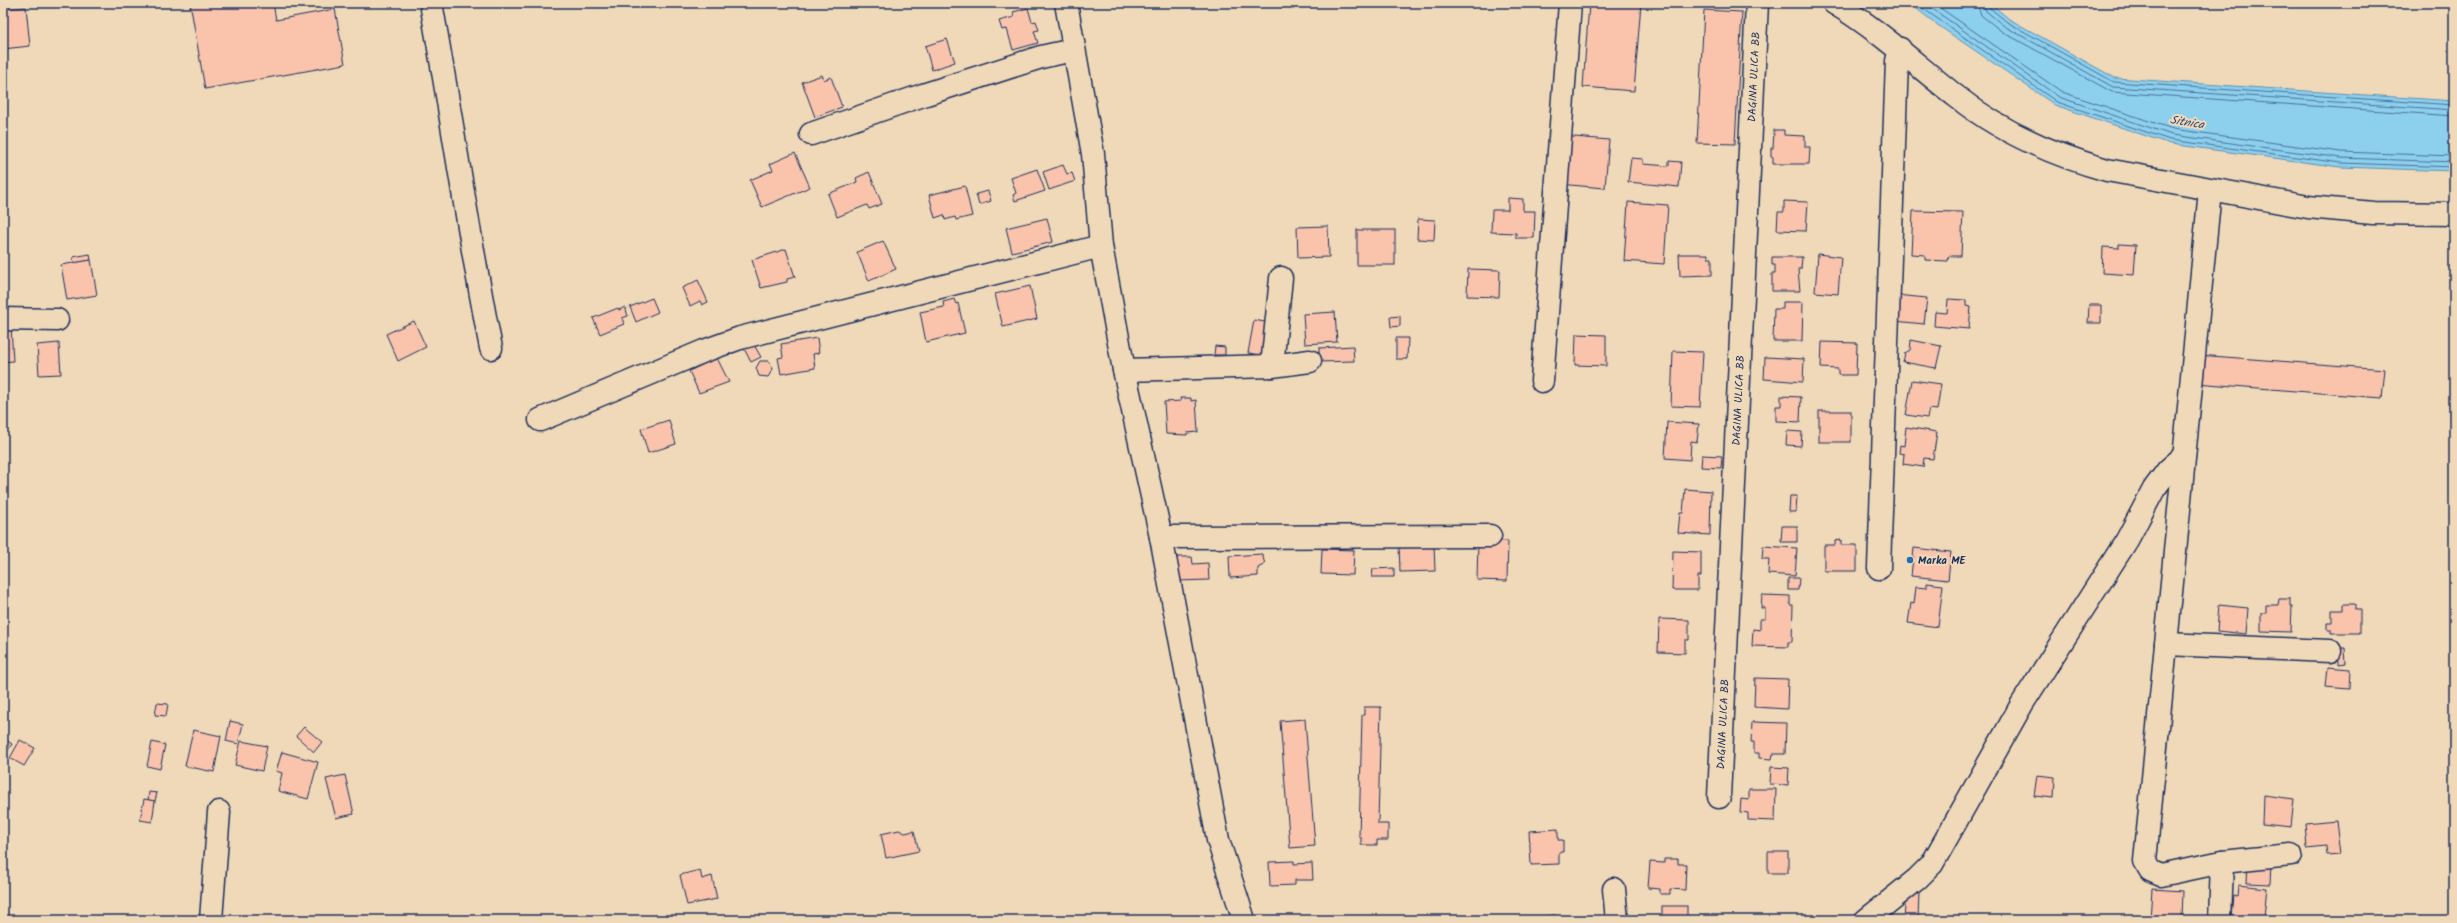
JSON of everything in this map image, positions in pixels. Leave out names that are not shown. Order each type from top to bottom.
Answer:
[{"type":"street","points":[[431,3],[449,103],[470,240],[491,348]]},
{"type":"street","points":[[1066,3],[1092,154],[1101,246],[1124,370],[1161,537],[1218,840],[1244,920]]},
{"type":"street","points":[[1542,381],[1570,3]]},
{"type":"street","name":"DAGINA ULICA BB","points":[[1719,797],[1757,3]]},
{"type":"street","points":[[1834,3],[1900,49],[1972,108],[2037,145],[2076,161],[2108,170],[2210,190],[2337,211],[2454,214]]},
{"type":"street","points":[[1879,568],[1897,61],[1900,49]]},
{"type":"street","points":[[811,134],[923,95],[1041,57],[1073,50]]},
{"type":"street","points":[[2210,190],[2145,861],[2150,870],[2161,875],[2222,862],[2291,855]]},
{"type":"street","points":[[540,420],[704,351],[740,338],[1101,246]]},
{"type":"street","points":[[1272,366],[1281,278]]},
{"type":"street","points":[[3,319],[57,320]]},
{"type":"street","points":[[1124,370],[1272,366],[1310,361]]},
{"type":"street","points":[[1866,920],[1917,879],[1932,864],[2022,704],[2123,546],[2154,489],[2168,470],[2184,456]]},
{"type":"street","points":[[1161,537],[1490,536]]},
{"type":"street","points":[[2166,644],[2330,650]]},
{"type":"street","points":[[211,920],[219,812]]},
{"type":"street","points":[[2220,920],[2222,862]]},
{"type":"street","points":[[1614,889],[1617,920]]},
{"type":"water","name":"Sitnica","points":[[1909,3],[1990,3],[2009,19],[2115,78],[2454,101],[2454,171],[2340,167],[2170,144],[2055,105],[1939,26]]},
{"type":"building","points":[[190,3],[273,3],[276,20],[335,9],[345,64],[205,89]]},
{"type":"building","points":[[1589,3],[1641,3],[1634,91],[1583,87]]},
{"type":"building","points":[[26,7],[30,46],[3,49],[3,9]]},
{"type":"building","points":[[1028,8],[1032,22],[1036,21],[1039,30],[1034,31],[1038,43],[1013,50],[1007,29],[1002,30],[999,21],[1014,17],[1013,12]]},
{"type":"building","points":[[1704,10],[1742,12],[1735,144],[1697,143]]},
{"type":"building","points":[[947,39],[955,62],[932,70],[925,46]]},
{"type":"building","points":[[822,75],[824,80],[831,77],[842,107],[815,117],[802,82]]},
{"type":"building","points":[[1774,130],[1784,130],[1784,135],[1805,136],[1805,147],[1810,147],[1809,164],[1773,164],[1771,148],[1773,148]]},
{"type":"building","points":[[1563,136],[1609,140],[1605,188],[1558,184]]},
{"type":"building","points":[[795,153],[810,187],[762,207],[750,180],[773,170],[770,164]]},
{"type":"building","points":[[1631,158],[1643,159],[1643,164],[1669,166],[1669,161],[1681,162],[1679,187],[1628,182]]},
{"type":"building","points":[[1063,165],[1067,174],[1072,173],[1075,181],[1049,190],[1043,172]]},
{"type":"building","points":[[1037,169],[1045,191],[1015,201],[1013,195],[1016,193],[1011,178]]},
{"type":"building","points":[[869,172],[882,204],[869,209],[867,205],[837,217],[828,194],[857,182],[856,178]]},
{"type":"building","points":[[965,186],[972,216],[956,220],[955,217],[945,220],[944,215],[935,218],[929,195]]},
{"type":"building","points":[[988,191],[991,201],[979,205],[976,194]]},
{"type":"building","points":[[1508,198],[1523,199],[1523,211],[1535,211],[1534,238],[1516,238],[1516,233],[1491,232],[1492,210],[1508,210]]},
{"type":"building","points":[[1784,201],[1808,202],[1806,231],[1777,230],[1778,212],[1784,212]]},
{"type":"building","points":[[1628,202],[1668,205],[1664,264],[1624,261]]},
{"type":"building","points":[[1913,211],[1963,212],[1961,256],[1949,256],[1948,261],[1925,260],[1925,255],[1911,254]]},
{"type":"building","points":[[1047,218],[1053,242],[1012,252],[1006,228]]},
{"type":"building","points":[[1418,219],[1435,220],[1434,240],[1417,239]]},
{"type":"building","points":[[1328,226],[1329,257],[1298,258],[1297,227]]},
{"type":"building","points":[[1357,230],[1395,230],[1395,265],[1357,265]]},
{"type":"building","points":[[883,241],[896,269],[869,281],[857,252]]},
{"type":"building","points":[[2119,244],[2136,245],[2134,275],[2102,273],[2103,247],[2119,248]]},
{"type":"building","points":[[786,249],[795,277],[787,279],[787,282],[761,288],[752,260]]},
{"type":"building","points":[[90,254],[91,260],[74,263],[73,257]]},
{"type":"building","points":[[1679,254],[1708,254],[1708,258],[1712,258],[1712,275],[1680,276]]},
{"type":"building","points":[[1818,254],[1841,257],[1838,294],[1815,292]]},
{"type":"building","points":[[1772,257],[1802,257],[1801,269],[1798,269],[1800,291],[1772,291],[1772,273],[1775,273],[1775,265],[1772,265]]},
{"type":"building","points":[[91,260],[97,295],[67,300],[61,265]]},
{"type":"building","points":[[1468,269],[1500,270],[1499,297],[1467,296]]},
{"type":"building","points":[[698,280],[708,302],[702,305],[700,301],[690,306],[682,288]]},
{"type":"building","points":[[1030,286],[1037,319],[1003,327],[995,294]]},
{"type":"building","points":[[1896,295],[1927,298],[1924,324],[1894,321]]},
{"type":"building","points":[[652,298],[658,312],[636,322],[630,307]]},
{"type":"building","points":[[954,299],[956,304],[958,303],[965,333],[926,342],[920,312],[944,307],[943,302]]},
{"type":"building","points":[[1948,299],[1966,300],[1966,306],[1971,307],[1969,329],[1934,326],[1935,312],[1947,313]]},
{"type":"building","points":[[1783,302],[1803,302],[1802,341],[1773,341],[1774,309],[1783,309]]},
{"type":"building","points":[[2089,305],[2101,305],[2101,323],[2088,323]]},
{"type":"building","points":[[625,307],[628,316],[622,318],[624,324],[600,334],[593,318],[618,308],[619,310]]},
{"type":"building","points":[[1335,312],[1337,342],[1305,344],[1303,314]]},
{"type":"building","points":[[1400,316],[1400,326],[1391,327],[1390,317]]},
{"type":"building","points":[[1254,320],[1270,323],[1266,351],[1261,355],[1248,353]]},
{"type":"building","points":[[414,321],[426,347],[398,361],[386,334]]},
{"type":"building","points":[[3,325],[11,325],[13,361],[3,362]]},
{"type":"building","points":[[1576,334],[1606,335],[1606,366],[1575,365]]},
{"type":"building","points":[[750,338],[761,357],[751,362],[741,343]]},
{"type":"building","points":[[817,338],[819,353],[813,354],[815,368],[781,374],[778,358],[783,357],[781,344]]},
{"type":"building","points":[[1396,338],[1408,338],[1407,359],[1396,359]]},
{"type":"building","points":[[1911,340],[1941,346],[1936,368],[1903,362],[1905,353],[1910,350]]},
{"type":"building","points":[[1822,342],[1857,343],[1856,375],[1838,375],[1838,369],[1821,368]]},
{"type":"building","points":[[59,343],[61,374],[39,375],[37,345]]},
{"type":"building","points":[[1215,346],[1225,347],[1225,355],[1214,355]]},
{"type":"building","points":[[1353,346],[1354,361],[1319,362],[1319,348]]},
{"type":"building","points":[[1673,351],[1703,352],[1700,407],[1671,406]]},
{"type":"building","points":[[2198,355],[2385,369],[2382,398],[2196,383]]},
{"type":"building","points":[[1765,357],[1804,359],[1803,382],[1764,379]]},
{"type":"building","points":[[717,358],[729,382],[699,393],[689,371]]},
{"type":"building","points":[[760,361],[769,361],[773,369],[768,377],[759,376],[756,368]]},
{"type":"building","points":[[1912,380],[1941,384],[1937,410],[1929,409],[1927,418],[1906,415]]},
{"type":"building","points":[[1781,396],[1801,397],[1800,422],[1776,421],[1776,406],[1781,406]]},
{"type":"building","points":[[1180,398],[1191,398],[1191,401],[1196,400],[1198,432],[1187,433],[1187,435],[1166,434],[1164,402],[1181,401]]},
{"type":"building","points":[[1819,411],[1851,411],[1851,442],[1819,442]]},
{"type":"building","points":[[669,420],[676,444],[648,453],[641,429]]},
{"type":"building","points":[[1667,422],[1699,424],[1697,442],[1691,441],[1690,460],[1665,458]]},
{"type":"building","points":[[1906,427],[1937,432],[1933,459],[1924,458],[1923,467],[1903,464],[1904,454],[1899,453],[1900,445],[1904,446]]},
{"type":"building","points":[[1787,431],[1802,432],[1801,446],[1786,445]]},
{"type":"building","points":[[1702,455],[1722,456],[1721,468],[1701,467]]},
{"type":"building","points":[[1685,489],[1711,491],[1710,535],[1678,533],[1680,513],[1683,513]]},
{"type":"building","points":[[1790,496],[1797,496],[1796,512],[1789,512]]},
{"type":"building","points":[[1782,526],[1797,526],[1797,542],[1781,542]]},
{"type":"building","points":[[1478,540],[1508,541],[1507,581],[1477,580]]},
{"type":"building","points":[[1841,540],[1841,545],[1857,545],[1857,571],[1824,571],[1824,545],[1835,545],[1835,541]]},
{"type":"building","points":[[1434,544],[1435,571],[1400,572],[1399,545]]},
{"type":"building","points":[[1763,546],[1797,548],[1795,576],[1768,574],[1769,559],[1762,559]]},
{"type":"building","points":[[1914,548],[1951,552],[1948,580],[1911,576]]},
{"type":"building","points":[[1322,549],[1354,550],[1353,575],[1321,574]]},
{"type":"building","points":[[1673,551],[1701,552],[1701,576],[1698,576],[1698,590],[1672,590]]},
{"type":"building","points":[[1262,554],[1265,564],[1258,568],[1258,576],[1230,578],[1229,556]]},
{"type":"building","points":[[1177,557],[1192,557],[1193,564],[1208,563],[1209,580],[1178,581]]},
{"type":"building","points":[[1394,568],[1394,577],[1372,577],[1373,569]]},
{"type":"building","points":[[1788,578],[1799,578],[1798,590],[1788,590]]},
{"type":"building","points":[[1927,583],[1943,585],[1938,627],[1908,623],[1911,603],[1914,604],[1916,587],[1927,588]]},
{"type":"building","points":[[1762,595],[1790,596],[1790,605],[1793,605],[1792,642],[1788,642],[1788,647],[1752,646],[1753,629],[1760,630],[1760,619],[1765,619],[1765,608],[1761,608]]},
{"type":"building","points":[[2279,599],[2290,599],[2290,606],[2292,606],[2291,632],[2261,631],[2261,613],[2266,613],[2266,605],[2278,605]]},
{"type":"building","points":[[2343,604],[2355,604],[2355,610],[2360,610],[2360,633],[2332,633],[2332,630],[2327,630],[2327,623],[2332,623],[2332,610],[2343,610]]},
{"type":"building","points":[[2219,605],[2248,608],[2246,634],[2217,631]]},
{"type":"building","points":[[1659,619],[1689,620],[1689,640],[1685,640],[1685,653],[1658,652]]},
{"type":"building","points":[[2338,648],[2345,648],[2346,663],[2339,664]]},
{"type":"building","points":[[2327,667],[2350,669],[2349,689],[2325,687]]},
{"type":"building","points":[[1755,678],[1788,679],[1787,709],[1754,707]]},
{"type":"building","points":[[157,703],[168,704],[166,716],[155,715]]},
{"type":"building","points":[[1364,707],[1381,707],[1378,824],[1388,824],[1388,840],[1377,840],[1377,845],[1361,845],[1361,837],[1359,837],[1362,715],[1364,715]]},
{"type":"building","points":[[1305,719],[1315,846],[1290,848],[1280,721]]},
{"type":"building","points":[[230,721],[243,724],[238,744],[226,741]]},
{"type":"building","points":[[1752,722],[1786,723],[1785,754],[1773,754],[1772,759],[1759,758],[1759,753],[1754,753],[1754,742],[1751,742]]},
{"type":"building","points":[[304,727],[322,742],[314,752],[296,736]]},
{"type":"building","points":[[193,730],[221,736],[214,772],[185,766]]},
{"type":"building","points":[[3,738],[12,744],[6,753],[3,751]]},
{"type":"building","points":[[20,740],[35,748],[24,766],[10,758]]},
{"type":"building","points":[[241,741],[267,746],[262,771],[235,765]]},
{"type":"building","points":[[152,742],[165,745],[160,769],[147,766]]},
{"type":"building","points":[[282,752],[318,762],[308,799],[278,791],[282,773],[276,771]]},
{"type":"building","points":[[1771,767],[1789,768],[1788,785],[1770,784]]},
{"type":"building","points":[[345,775],[354,814],[336,818],[326,779]]},
{"type":"building","points":[[2037,775],[2055,777],[2054,798],[2034,796]]},
{"type":"building","points":[[1749,789],[1776,789],[1775,821],[1748,820],[1748,813],[1740,812],[1741,799],[1749,800]]},
{"type":"building","points":[[149,792],[157,793],[155,801],[148,800]]},
{"type":"building","points":[[2263,795],[2294,799],[2291,827],[2262,824]]},
{"type":"building","points":[[144,799],[155,801],[152,822],[140,820]]},
{"type":"building","points":[[2336,820],[2340,854],[2327,855],[2326,846],[2307,848],[2305,823]]},
{"type":"building","points":[[1558,829],[1558,840],[1563,840],[1563,852],[1559,852],[1559,864],[1531,865],[1529,831]]},
{"type":"building","points":[[899,830],[905,833],[914,831],[919,851],[886,858],[881,834]]},
{"type":"building","points":[[1768,852],[1788,852],[1788,873],[1768,873]]},
{"type":"building","points":[[1664,859],[1678,859],[1678,864],[1686,864],[1685,890],[1670,889],[1670,894],[1660,894],[1660,889],[1648,888],[1650,862],[1664,863]]},
{"type":"building","points":[[1294,861],[1294,864],[1312,863],[1313,880],[1295,880],[1295,885],[1270,886],[1269,862]]},
{"type":"building","points":[[2248,861],[2271,862],[2270,884],[2247,883]]},
{"type":"building","points":[[700,870],[702,879],[712,876],[717,899],[687,905],[680,875]]},
{"type":"building","points":[[2239,885],[2267,888],[2264,918],[2232,915],[2234,895],[2238,896]]},
{"type":"building","points":[[2152,889],[2182,891],[2181,920],[2150,920]]},
{"type":"building","points":[[1906,892],[1919,893],[1918,920],[1904,919]]},
{"type":"building","points":[[1662,906],[1687,906],[1687,920],[1662,920]]},
{"type":"building","points":[[1555,915],[1555,920],[1546,920],[1546,916]]},
{"type":"place","name":"Marka ME","points":[[1910,560]]}]
